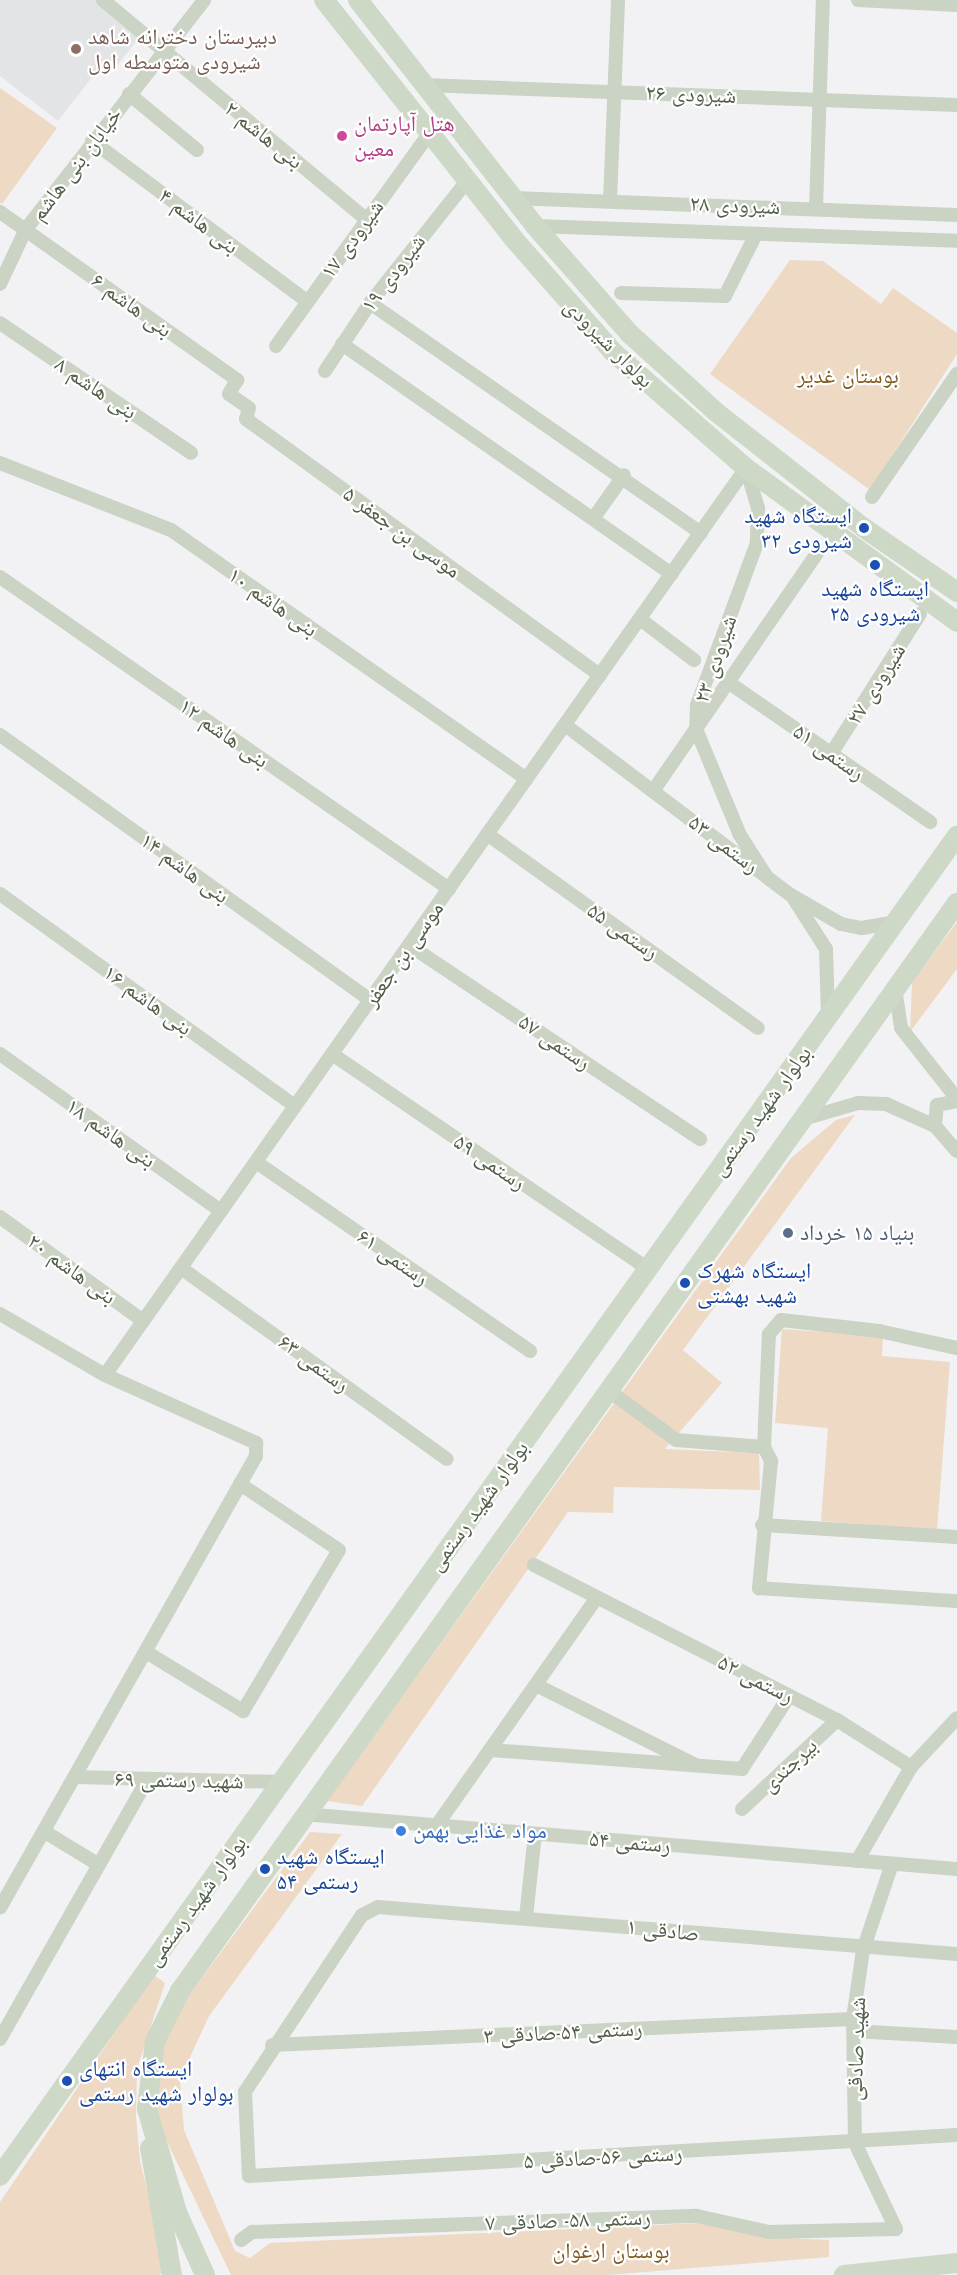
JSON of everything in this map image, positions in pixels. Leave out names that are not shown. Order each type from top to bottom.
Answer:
[{"type":"main road","name":"بولوار شیرودی","points":[[324,0],[429,134],[613,352],[746,468],[957,622]]},
{"type":"main road","name":"بولوار شیرودی","points":[[358,0],[535,226],[630,334],[716,412],[864,528],[957,592]]},
{"type":"main road","name":"بولوار شهید رستمی","points":[[0,2176],[957,836]]},
{"type":"main road","name":"بولوار شهید رستمی","points":[[205,2275],[177,2212],[147,2109],[155,2041],[180,1990],[303,1814],[957,903]]},
{"type":"main road","points":[[147,2109],[153,2183],[172,2275]]},
{"type":"main road","points":[[911,2270],[957,2263]]},
{"type":"main road","points":[[844,2275],[911,2270],[957,2270]]},
{"type":"street","name":"بنی هاشم ۲","points":[[103,0],[366,219]]},
{"type":"street","name":"خیابان بنی هاشم","points":[[0,284],[26,229],[92,141],[204,0]]},
{"type":"street","points":[[610,201],[618,0]]},
{"type":"street","points":[[816,208],[823,0]]},
{"type":"street","points":[[858,0],[957,5]]},
{"type":"street","name":"شیرودی ۲۶","points":[[424,85],[820,98],[957,105]]},
{"type":"street","points":[[129,94],[197,150]]},
{"type":"street","name":"شیرودی ۱۷","points":[[276,346],[429,134]]},
{"type":"street","name":"بنی هاشم ۴","points":[[92,141],[307,301]]},
{"type":"street","name":"شیرودی ۱۹","points":[[324,371],[369,303],[468,180]]},
{"type":"street","name":"شیرودی ۲۸","points":[[513,198],[957,215]]},
{"type":"street","name":"بنی هاشم ۶","points":[[0,212],[237,380]]},
{"type":"street","name":"شیرودی ۲۸","points":[[535,226],[957,241]]},
{"type":"street","points":[[621,293],[725,296],[756,234]]},
{"type":"street","points":[[369,303],[624,475],[701,533]]},
{"type":"street","name":"بنی هاشم ۸","points":[[0,323],[191,453]]},
{"type":"street","points":[[342,344],[595,516],[672,574]]},
{"type":"street","points":[[872,496],[957,374]]},
{"type":"street","name":"موسی بن جعفر ۵","points":[[237,380],[229,394],[249,408],[246,419],[600,675]]},
{"type":"street","name":"بنی هاشم ۱۰","points":[[0,463],[171,530],[526,779]]},
{"type":"street","name":"موسی بن جعفر","points":[[105,1375],[746,468]]},
{"type":"street","name":"شیرودی ۲۳","points":[[746,468],[759,508],[757,543],[697,705],[696,729],[740,835],[766,876]]},
{"type":"street","points":[[595,516],[624,475]]},
{"type":"street","points":[[653,791],[817,554]]},
{"type":"street","name":"بنی هاشم ۱۲","points":[[0,577],[449,889]]},
{"type":"street","name":"شیرودی ۲۷","points":[[831,754],[920,614]]},
{"type":"street","points":[[640,619],[694,660]]},
{"type":"street","name":"رستمی ۵۱","points":[[728,682],[930,822]]},
{"type":"street","name":"رستمی ۵۳","points":[[565,725],[791,895],[841,924],[862,928],[897,922]]},
{"type":"street","name":"بنی هاشم ۱۴","points":[[0,735],[370,1000]]},
{"type":"street","name":"رستمی ۵۵","points":[[487,834],[759,1028]]},
{"type":"street","name":"بنی هاشم ۱۶","points":[[0,894],[295,1106]]},
{"type":"street","points":[[791,895],[826,949],[828,1016]]},
{"type":"street","name":"رستمی ۵۷","points":[[409,945],[700,1140]]},
{"type":"street","points":[[895,989],[901,1028],[957,1100],[937,1105],[935,1126]]},
{"type":"street","name":"بنی هاشم ۱۸","points":[[0,1054],[221,1211]]},
{"type":"street","name":"رستمی ۵۹","points":[[332,1054],[648,1269]]},
{"type":"street","points":[[801,1119],[858,1103],[886,1104],[935,1126],[957,1151]]},
{"type":"street","name":"رستمی ۶۱","points":[[256,1162],[530,1351]]},
{"type":"street","name":"بنی هاشم ۲۰","points":[[0,1217],[143,1321]]},
{"type":"street","name":"رستمی ۶۳","points":[[181,1268],[447,1459]]},
{"type":"street","points":[[0,1314],[105,1375],[256,1443],[256,1456],[76,1778],[0,1908]]},
{"type":"street","points":[[957,1348],[879,1331],[781,1320],[769,1334],[764,1447],[771,1461],[762,1525],[759,1588],[957,1602]]},
{"type":"street","points":[[608,1390],[676,1440],[764,1447]]},
{"type":"street","points":[[146,1652],[243,1711],[339,1550],[240,1484]]},
{"type":"street","points":[[762,1525],[957,1537]]},
{"type":"street","name":"رستمی ۵۲","points":[[534,1565],[596,1599],[837,1720],[911,1767]]},
{"type":"street","points":[[437,1825],[596,1599]]},
{"type":"street","points":[[536,1685],[703,1769]]},
{"type":"street","points":[[490,1750],[703,1769],[742,1769],[789,1696]]},
{"type":"street","points":[[857,1861],[911,1767],[957,1718]]},
{"type":"street","name":"بیرجندی","points":[[742,1809],[837,1720]]},
{"type":"street","name":"شهید رستمی ۶۹","points":[[76,1778],[282,1782]]},
{"type":"street","points":[[0,2039],[147,1780]]},
{"type":"street","name":"رستمی ۵۴","points":[[303,1814],[957,1869]]},
{"type":"street","points":[[45,1832],[99,1865]]},
{"type":"street","points":[[526,1917],[536,1833]]},
{"type":"street","name":"شهید صادقی","points":[[891,1864],[863,1950],[854,2025],[855,2143],[896,2229]]},
{"type":"street","name":"صادقی ۱","points":[[272,2045],[370,1908],[526,1917],[863,1950],[957,1954]]},
{"type":"street","name":"رستمی ۵۴-صادقی ۳","points":[[272,2045],[854,2025],[957,2037]]},
{"type":"street","name":"رستمی ۵۶-صادقی ۵","points":[[272,2045],[244,2091],[249,2176],[855,2143],[957,2135]]},
{"type":"street","name":"رستمی ۵۸- صادقی ۷","points":[[241,2240],[252,2232],[697,2216],[769,2232],[896,2229]]},
{"type":"shaded area","name":"دبیرستان دخترانه شاهد شیرودی متوسطه اول","points":[[0,0],[96,0],[141,35],[113,71],[103,63],[58,121],[0,76]]},
{"type":"green space","points":[[0,88],[57,128],[2,204],[0,203]]},
{"type":"green space","name":"بوستان غدیر","points":[[790,260],[823,261],[881,304],[893,288],[957,333],[957,354],[870,490],[710,374]]},
{"type":"green space","points":[[957,922],[957,969],[910,1032],[912,982]]},
{"type":"green space","points":[[855,1115],[683,1350],[722,1383],[665,1449],[759,1453],[760,1490],[614,1487],[613,1513],[568,1512],[362,1806],[327,1801],[791,1158],[836,1120]]},
{"type":"green space","points":[[782,1329],[883,1336],[882,1356],[950,1362],[937,1530],[821,1521],[828,1428],[775,1423]]},
{"type":"green space","name":"بوستان ارغوان","points":[[310,1832],[342,1834],[209,2016],[180,2079],[184,2130],[235,2251],[250,2258],[270,2243],[699,2223],[768,2237],[829,2240],[829,2257],[608,2275],[231,2275],[160,2127],[154,2095],[164,2044],[187,1998]]},
{"type":"green space","points":[[154,1975],[165,1983],[137,2069],[136,2116],[140,2161],[165,2262],[160,2275],[0,2275],[0,2202]]},
{"type":"place","name":"دبیرستان دخترانه شاهد شیرودی متوسطه اول","points":[[76,49]]},
{"type":"place","name":"هتل آپارتمان معین","points":[[342,136]]},
{"type":"place","name":"ایستگاه شهید شیرودی ۳۲","points":[[864,528]]},
{"type":"place","name":"ایستگاه شهید شیرودی ۲۵","points":[[875,565]]},
{"type":"place","name":"بنیاد ۱۵ خرداد","points":[[788,1233]]},
{"type":"place","name":"ایستگاه شهرک شهید بهشتی","points":[[685,1283]]},
{"type":"place","name":"مواد غذایی بهمن","points":[[401,1831]]},
{"type":"place","name":"ایستگاه شهید رستمی ۵۴","points":[[265,1869]]},
{"type":"place","name":"ایستگاه انتهای بولوار شهید رستمی","points":[[67,2081]]}]
